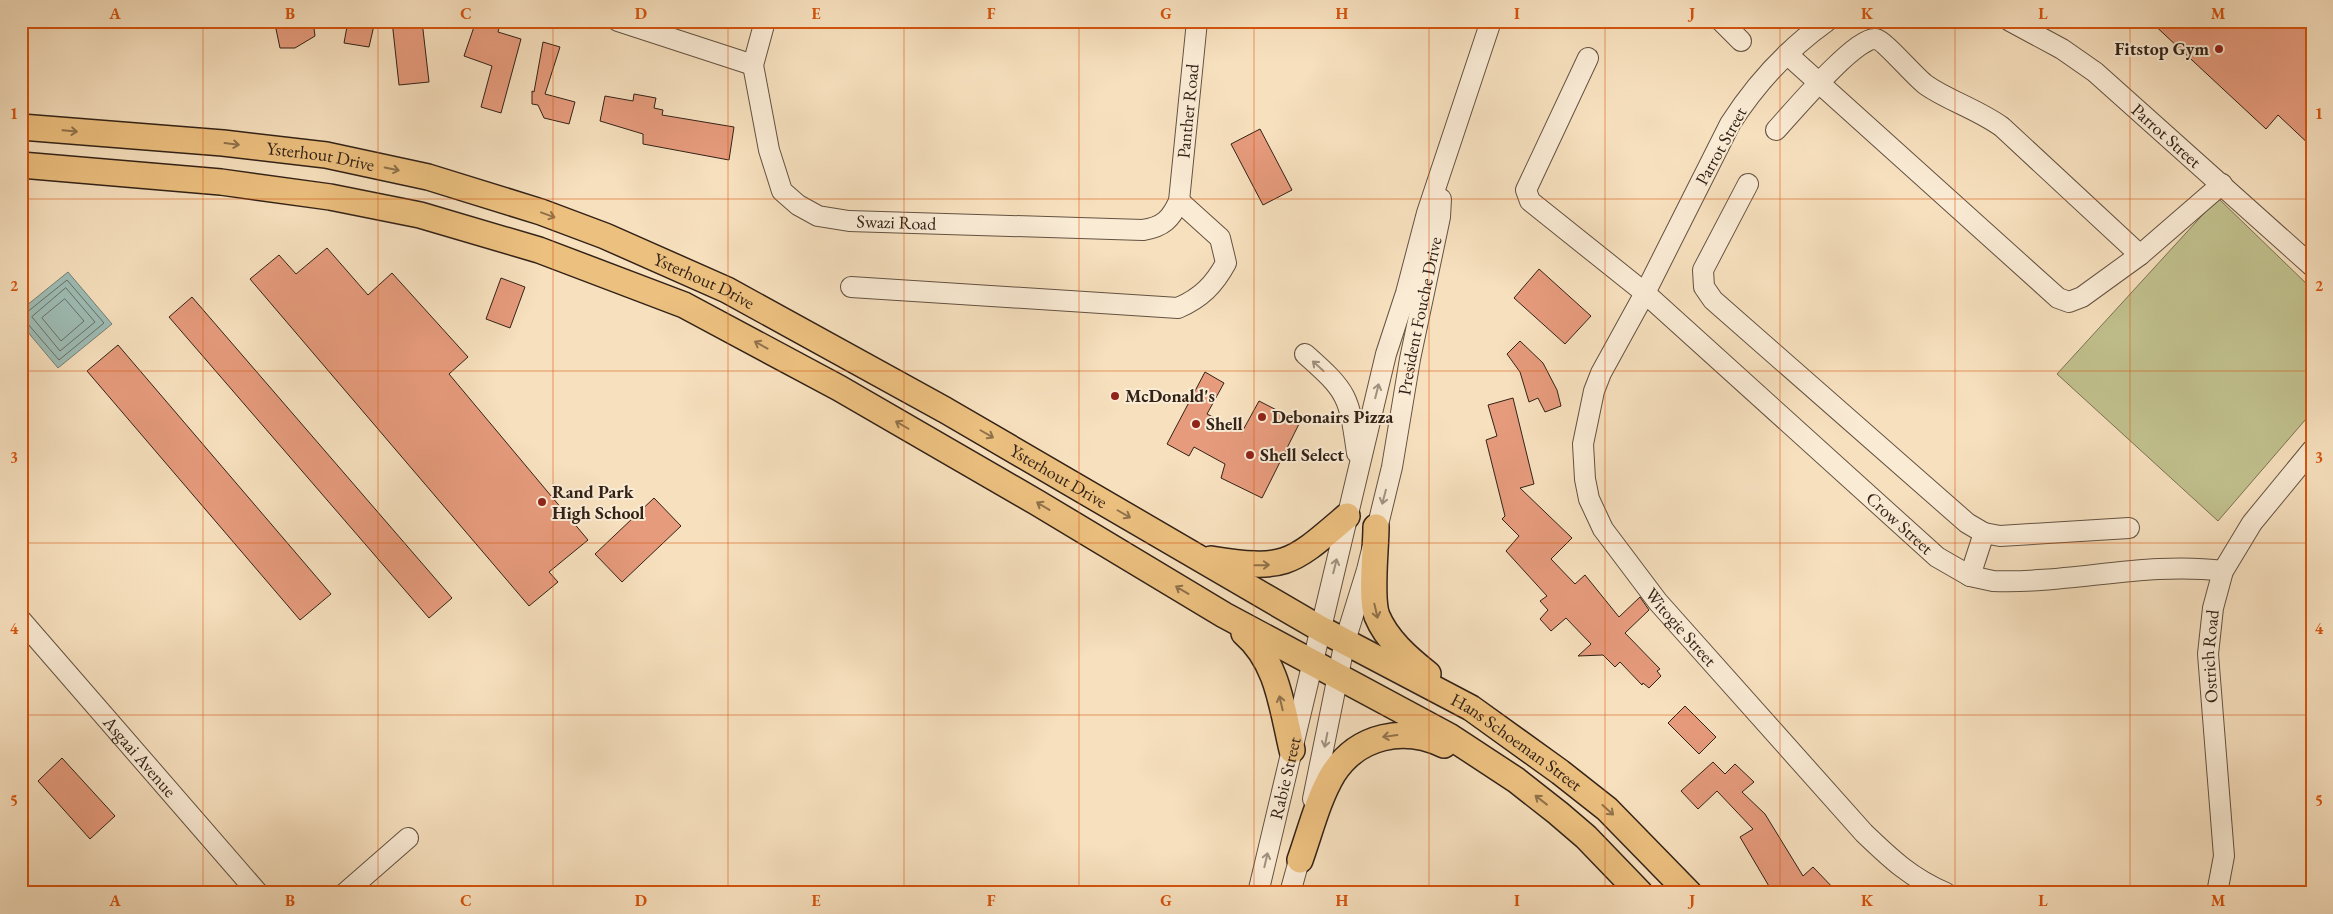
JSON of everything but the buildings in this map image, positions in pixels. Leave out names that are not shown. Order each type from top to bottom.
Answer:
[{"type":"main road","name":"Ysterhout Drive","points":[[21,127],[223,143],[326,155],[428,177],[541,212],[605,236],[728,290],[945,410],[1319,628]]},
{"type":"main road","name":"Ysterhout Drive","points":[[21,165],[221,182],[330,197],[420,215],[539,250],[684,305],[731,329],[1036,502],[1224,615],[1312,664]]},
{"type":"main road","points":[[1196,557],[1251,565],[1283,563],[1306,551],[1347,516]]},
{"type":"main road","points":[[1376,527],[1374,601],[1376,615],[1384,631],[1409,659],[1470,708]]},
{"type":"main road","points":[[1224,615],[1250,638],[1273,672],[1292,750]]},
{"type":"main road","name":"Hans Schoeman Street","points":[[1319,628],[1470,708],[1538,755],[1608,809],[1689,893]]},
{"type":"main road","name":"Hans Schoeman Street","points":[[1312,664],[1449,736],[1516,780],[1586,837],[1640,893]]},
{"type":"main road","points":[[1300,860],[1328,784],[1334,773],[1354,752],[1380,737],[1403,734],[1432,739],[1516,780]]},
{"type":"street","points":[[618,21],[753,65]]},
{"type":"street","name":"Swazi Road","points":[[765,21],[753,65],[769,150],[782,191],[798,205],[818,216],[849,221],[1143,230],[1153,229],[1167,221],[1179,200]]},
{"type":"street","name":"Panther Road","points":[[1179,200],[1198,21]]},
{"type":"street","name":"President Fouche Drive","points":[[1319,628],[1360,472],[1368,425],[1386,354],[1406,293],[1427,214],[1491,21]]},
{"type":"street","points":[[1721,21],[1741,41]]},
{"type":"street","name":"Parrot Street","points":[[1645,293],[1730,124],[1741,106],[1787,54],[1827,21]]},
{"type":"street","name":"Parrot Street","points":[[2010,21],[2076,57],[2222,184],[2312,266]]},
{"type":"street","points":[[1776,130],[1818,82],[1860,45],[1870,39],[1876,39],[1883,43],[1913,75],[1928,87],[1984,114],[2002,127],[2140,255]]},
{"type":"street","points":[[1787,54],[2058,298],[2069,302],[2082,297],[2140,255],[2222,184]]},
{"type":"street","name":"Crow Street","points":[[1588,58],[1526,190],[1530,201],[1645,293],[1937,557],[1970,576],[1980,579],[2005,581],[2170,569],[2204,568],[2223,571]]},
{"type":"street","name":"President Fouche Drive","points":[[1345,641],[1367,570],[1392,467],[1410,359],[1440,216],[1444,165]]},
{"type":"street","points":[[1748,184],[1704,270],[1704,287],[1713,300],[1952,510],[1984,533],[2000,536],[2130,528]]},
{"type":"street","points":[[851,287],[1178,308],[1196,300],[1217,280],[1226,263],[1220,238],[1179,200]]},
{"type":"street","name":"Witogie Street","points":[[1645,293],[1601,373],[1594,391],[1583,444],[1589,499],[1603,529],[1658,602],[1864,833],[1895,864],[1926,884],[1946,893]]},
{"type":"street","points":[[1305,354],[1346,396],[1351,408],[1360,472]]},
{"type":"street","name":"Ostrich Road","points":[[2217,893],[2224,856],[2208,654],[2212,608],[2223,571],[2269,500],[2312,450]]},
{"type":"street","points":[[1970,576],[1984,533]]},
{"type":"street","name":"Asgaai Avenue","points":[[23,625],[258,893]]},
{"type":"street","name":"Rabie Street","points":[[1258,893],[1319,628]]},
{"type":"street","name":"Rabie Street","points":[[1290,893],[1300,860],[1345,641]]},
{"type":"street","points":[[345,893],[408,838]]},
{"type":"green space","points":[[2218,198],[2312,289],[2312,412],[2218,521],[2057,374]]},
{"type":"water","points":[[68,272],[112,324],[58,368],[21,324],[21,310]]},
{"type":"place","name":"Fitstop Gym","points":[[2219,49]]},
{"type":"place","name":"McDonald's","points":[[1115,396]]},
{"type":"place","name":"Debonairs Pizza","points":[[1262,417]]},
{"type":"place","name":"Shell","points":[[1196,424]]},
{"type":"place","name":"Shell Select","points":[[1250,455]]},
{"type":"place","name":"Rand Park High School","points":[[542,502]]}]
